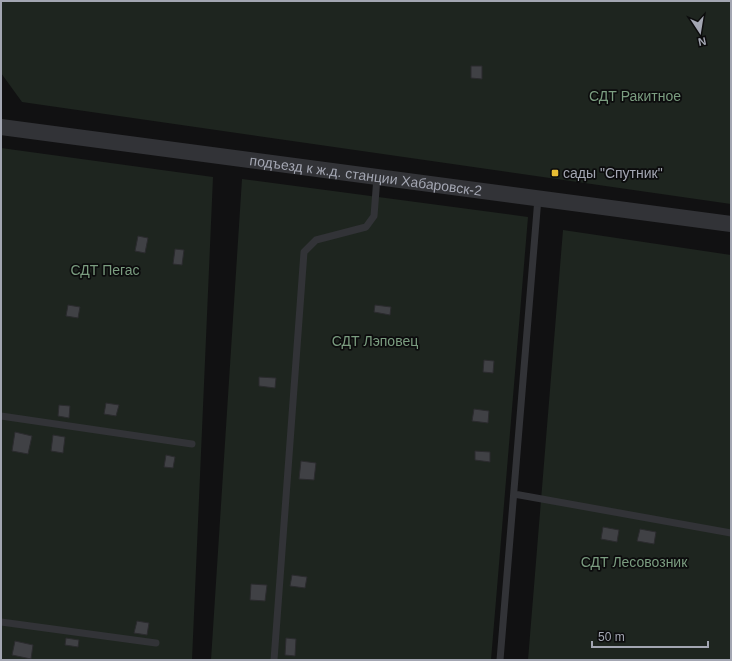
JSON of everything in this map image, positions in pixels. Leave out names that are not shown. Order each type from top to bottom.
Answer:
[{"type":"street","name":"подъезд к ж.д. станции Хабаровск-2","points":[[1,127],[731,224]]},
{"type":"lane","points":[[274,660],[304,252],[316,240],[366,227],[374,216],[377,177]]},
{"type":"lane","points":[[500,660],[538,198]]},
{"type":"lane","points":[[1,416],[192,444]]},
{"type":"lane","points":[[514,494],[731,533]]},
{"type":"lane","points":[[1,622],[156,643]]},
{"type":"green space","name":"СДТ Ракитное","points":[[1,1],[731,1],[731,204],[22,102],[1,73]]},
{"type":"green space","name":"СДТ Пегас","points":[[1,148],[213,177],[192,660],[1,660]]},
{"type":"green space","name":"СДТ Лэповец","points":[[242,179],[528,217],[491,660],[211,660]]},
{"type":"green space","name":"СДТ Лесовозник","points":[[563,230],[731,255],[731,660],[528,660]]},
{"type":"building","points":[[471,66],[482,66],[482,79],[471,78]]},
{"type":"building","points":[[138,236],[148,238],[145,253],[135,251]]},
{"type":"building","points":[[175,249],[184,250],[182,265],[173,264]]},
{"type":"building","points":[[68,305],[80,307],[78,318],[66,316]]},
{"type":"building","points":[[375,305],[391,307],[390,315],[374,312]]},
{"type":"building","points":[[484,360],[494,361],[493,373],[483,372]]},
{"type":"building","points":[[259,377],[276,378],[275,388],[259,386]]},
{"type":"building","points":[[106,403],[119,405],[116,416],[104,414]]},
{"type":"building","points":[[59,405],[70,406],[69,418],[58,416]]},
{"type":"building","points":[[474,409],[489,411],[488,423],[472,421]]},
{"type":"building","points":[[15,432],[32,436],[28,454],[12,451]]},
{"type":"building","points":[[53,435],[65,437],[63,453],[51,451]]},
{"type":"building","points":[[475,451],[490,452],[490,462],[475,460]]},
{"type":"building","points":[[166,455],[175,457],[173,468],[164,467]]},
{"type":"building","points":[[301,461],[316,463],[314,480],[299,479]]},
{"type":"building","points":[[603,527],[619,530],[617,542],[601,539]]},
{"type":"building","points":[[640,529],[656,532],[654,544],[637,541]]},
{"type":"building","points":[[292,575],[307,577],[305,588],[290,586]]},
{"type":"building","points":[[251,584],[267,585],[265,601],[250,600]]},
{"type":"building","points":[[137,621],[149,623],[147,635],[134,633]]},
{"type":"building","points":[[66,638],[79,640],[78,647],[65,645]]},
{"type":"building","points":[[286,638],[296,639],[295,656],[285,655]]},
{"type":"building","points":[[15,641],[33,645],[31,659],[12,655]]},
{"type":"place","name":"сады \"Спутник\"","points":[[555,173]]}]
